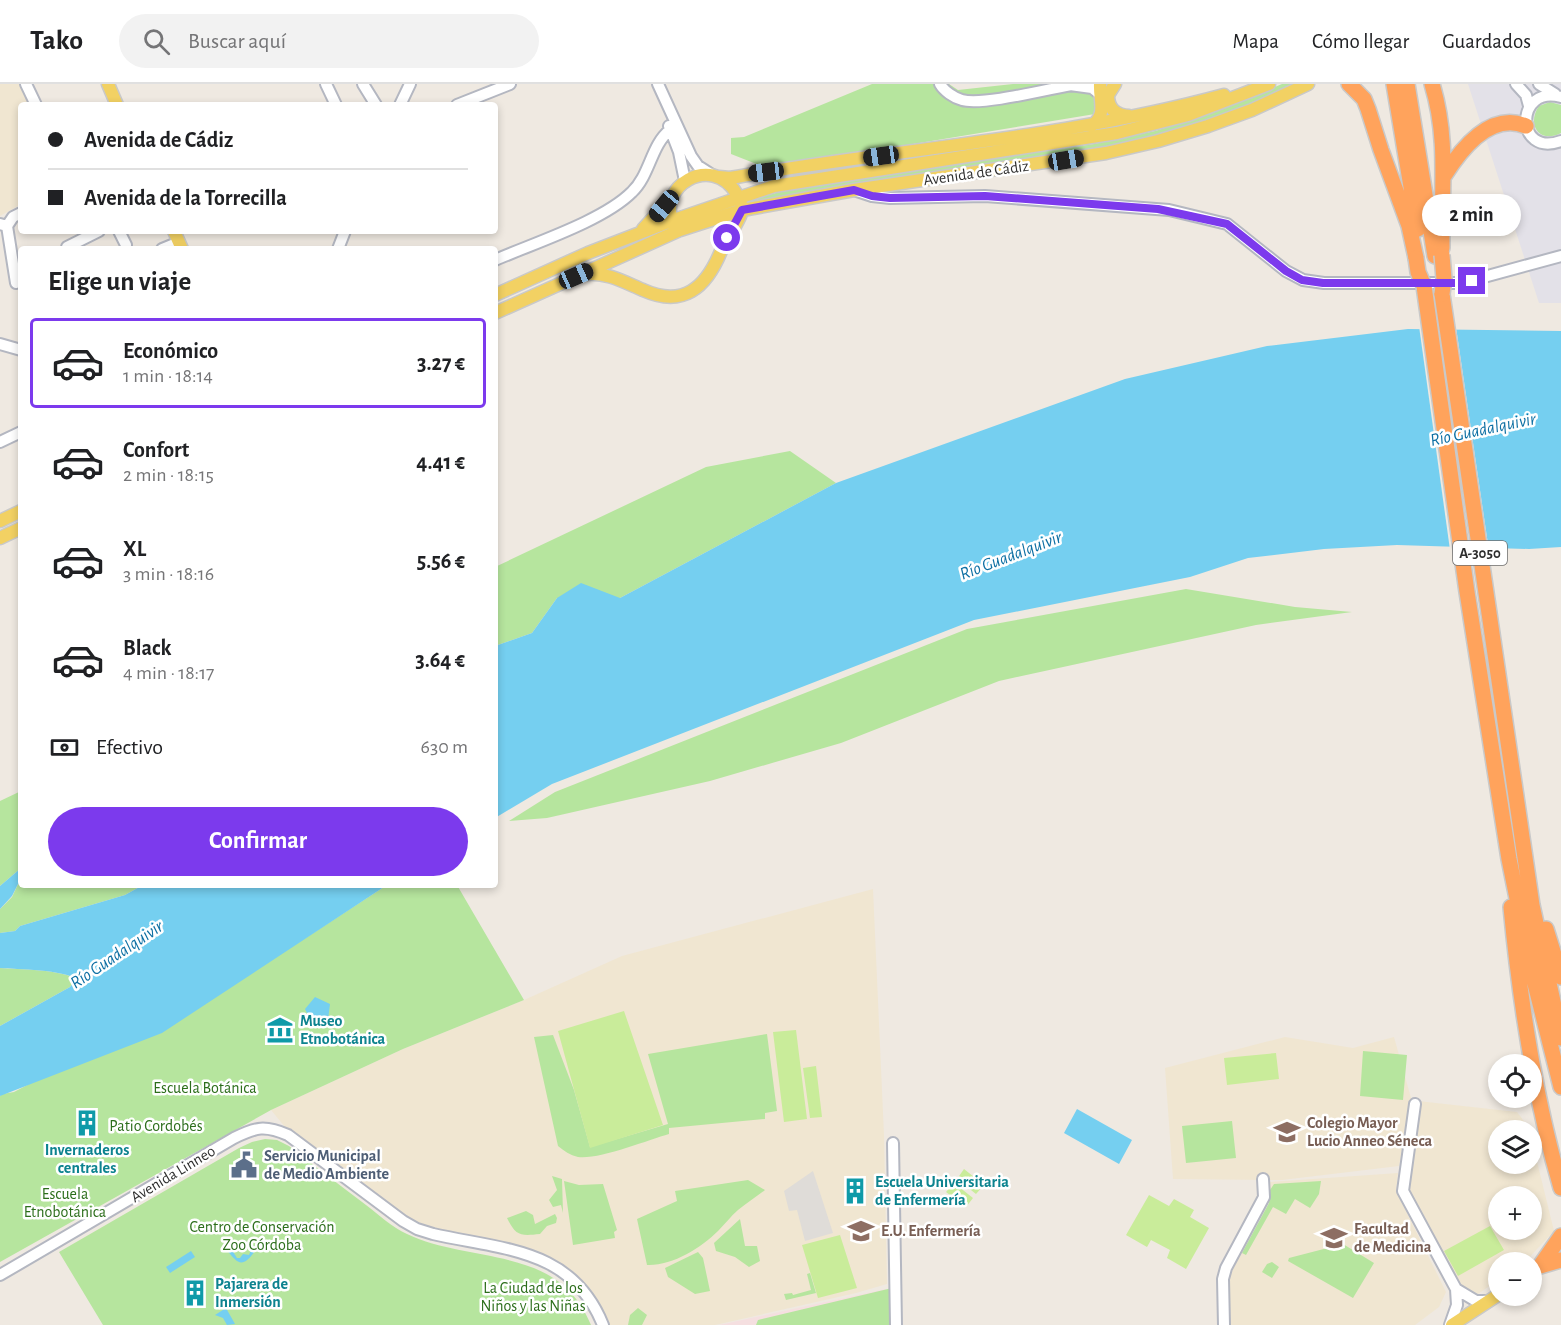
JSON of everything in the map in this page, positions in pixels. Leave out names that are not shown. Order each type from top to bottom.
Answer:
[{"type":"highway","points":[[1349,84],[1364,99],[1409,226],[1429,256]]},
{"type":"highway","points":[[1394,84],[1405,95],[1429,256]]},
{"type":"highway","points":[[1429,256],[1441,213],[1444,176],[1442,130],[1432,84]]},
{"type":"highway","points":[[1444,176],[1463,148],[1482,133],[1504,123],[1512,122],[1526,126]]},
{"type":"highway","name":"A-3050","points":[[1429,256],[1424,286],[1467,592],[1502,815],[1532,972],[1561,1087]]},
{"type":"highway","name":"A-3050","points":[[1429,256],[1442,294],[1519,812],[1542,954],[1561,1038]]},
{"type":"highway","points":[[1509,859],[1514,938],[1526,1030],[1538,1095],[1561,1188]]},
{"type":"highway","points":[[1528,867],[1536,887],[1548,939],[1561,977]]},
{"type":"highway","points":[[1542,1261],[1561,1236]]},
{"type":"highway","points":[[1542,1267],[1561,1260]]},
{"type":"main road","points":[[108,84],[116,102]]},
{"type":"main road","points":[[1104,90],[1115,84]]},
{"type":"main road","name":"Avenida de Cádiz","points":[[721,179],[1091,126],[1259,84]]},
{"type":"main road","name":"Avenida de Cádiz","points":[[498,312],[739,197],[774,186],[1086,139],[1136,129],[1188,115],[1269,84]]},
{"type":"main road","name":"Avenida de Cádiz","points":[[498,294],[588,252],[637,234],[742,210],[854,190],[1107,153],[1208,126],[1252,110],[1308,84]]},
{"type":"main road","points":[[1104,90],[1109,105],[1116,113],[1122,116],[1136,116]]},
{"type":"main road","points":[[1091,126],[1098,121],[1101,115],[1104,90]]},
{"type":"main road","name":"Avenida de Cádiz","points":[[890,169],[918,161],[940,148]]},
{"type":"main road","points":[[637,234],[685,181],[695,176],[721,179],[739,197],[742,210]]},
{"type":"main road","name":"Avenida de Cádiz","points":[[721,179],[774,186]]},
{"type":"main road","points":[[672,197],[670,210],[676,226]]},
{"type":"main road","name":"Avenida de Cádiz","points":[[576,276],[600,274],[617,278],[653,295],[669,297],[684,294],[698,287],[710,275],[742,210]]},
{"type":"main road","points":[[0,521],[18,512]]},
{"type":"main road","points":[[0,538],[18,529]]},
{"type":"main road","points":[[1542,1264],[1561,1248]]},
{"type":"main road","points":[[1451,1325],[1488,1301]]},
{"type":"street","points":[[26,84],[35,102]]},
{"type":"street","points":[[326,84],[335,102]]},
{"type":"street","points":[[363,84],[374,102]]},
{"type":"street","points":[[401,102],[410,84]]},
{"type":"street","points":[[465,102],[510,84]]},
{"type":"street","points":[[652,84],[682,161],[685,181]]},
{"type":"street","points":[[658,84],[691,156],[698,166],[721,179]]},
{"type":"street","points":[[940,84],[942,88],[961,100],[979,101],[1073,85],[1104,90]]},
{"type":"street","points":[[1539,84],[1559,96]]},
{"type":"street","points":[[1520,88],[1540,96],[1559,96]]},
{"type":"street","points":[[1520,88],[1528,99],[1526,126],[1534,138],[1540,142],[1558,144]]},
{"type":"street","points":[[1529,106],[1540,96]]},
{"type":"street","points":[[498,259],[598,215],[617,204],[633,192],[641,182],[660,140],[670,130]]},
{"type":"street","points":[[854,190],[872,196],[890,198],[969,195],[1158,209],[1221,222],[1234,229],[1286,271],[1302,280],[1323,283],[1462,283],[1561,256]]},
{"type":"street","points":[[16,283],[4,225],[18,214]]},
{"type":"street","points":[[70,246],[91,234]]},
{"type":"street","points":[[120,234],[126,245]]},
{"type":"street","points":[[0,344],[18,349]]},
{"type":"street","points":[[0,442],[18,433]]},
{"type":"street","points":[[1415,1104],[1403,1191],[1456,1289],[1456,1305],[1451,1325]]},
{"type":"street","name":"Avenida Linneo","points":[[0,1275],[252,1128],[272,1129],[288,1135],[417,1229],[533,1256],[558,1267],[578,1283],[589,1297],[603,1325]]},
{"type":"street","points":[[893,1143],[896,1325]]},
{"type":"street","points":[[1224,1325],[1223,1279],[1226,1268],[1264,1197],[1263,1179]]},
{"type":"street","points":[[1456,1289],[1476,1302],[1488,1299]]},
{"type":"shaded area","points":[[0,84],[19,84],[28,102],[18,102],[18,206],[0,216]]},
{"type":"shaded area","points":[[1468,84],[1561,84],[1561,303],[1539,303]]},
{"type":"shaded area","points":[[873,889],[884,1135],[887,1284],[715,1325],[607,1325],[598,1302],[581,1279],[559,1263],[535,1252],[436,1233],[410,1223],[290,1133],[271,1110],[403,1049],[524,1000],[622,956]]},
{"type":"shaded area","name":"Colegio Mayor Lucio Anneo Séneca","points":[[1285,1037],[1353,1048],[1394,1037],[1411,1098],[1399,1166],[1282,1180],[1173,1179],[1165,1068]]},
{"type":"shaded area","points":[[1418,1101],[1517,1112],[1523,1120],[1488,1120],[1488,1174],[1540,1174],[1554,1231],[1534,1252],[1488,1252],[1488,1287],[1478,1294],[1459,1284],[1407,1188]]},
{"type":"shaded area","points":[[813,1171],[833,1233],[805,1241],[797,1210],[789,1211],[784,1191]]},
{"type":"shaded area","name":"Facultad de Medicina","points":[[1398,1173],[1396,1191],[1446,1292],[1439,1307],[1415,1325],[1229,1325],[1229,1276],[1271,1200],[1269,1182]]},
{"type":"shaded area","points":[[886,1289],[886,1325],[719,1325]]},
{"type":"green space","points":[[872,84],[949,84],[958,90],[1013,84],[1098,84],[1101,113],[840,156],[759,165],[731,154],[731,138],[744,137]]},
{"type":"green space","points":[[1282,84],[1296,84],[1224,116],[1118,145],[861,183],[758,202],[757,198],[798,187],[1094,144],[1155,131],[1210,114]]},
{"type":"green space","points":[[1550,102],[1561,105],[1561,133],[1547,136],[1537,131],[1534,120],[1539,106]]},
{"type":"green space","points":[[790,451],[836,483],[620,598],[557,598],[532,633],[498,645],[498,566],[706,467]]},
{"type":"green space","points":[[1186,589],[1295,607],[1352,612],[1256,625],[999,681],[841,743],[710,781],[547,818],[509,821],[555,792],[967,629]]},
{"type":"green space","points":[[18,792],[18,871],[0,886],[0,801]]},
{"type":"green space","points":[[18,884],[18,888],[138,888],[125,895],[20,926],[15,931],[0,933],[0,909],[12,897]]},
{"type":"green space","points":[[382,888],[459,888],[524,1000],[403,1049],[271,1110],[0,1262],[0,1096],[14,1092],[304,939]]},
{"type":"green space","points":[[0,968],[51,972],[76,979],[70,987],[0,1026]]},
{"type":"green space","points":[[624,1011],[663,1125],[590,1148],[558,1031]]},
{"type":"green space","points":[[796,1030],[807,1119],[784,1122],[773,1032]]},
{"type":"green space","points":[[767,1034],[777,1111],[765,1113],[765,1119],[669,1128],[669,1134],[598,1156],[578,1157],[558,1146],[534,1037],[553,1035],[574,1090],[590,1147],[668,1124],[648,1054]]},
{"type":"green space","points":[[1363,1051],[1407,1055],[1403,1100],[1360,1096]]},
{"type":"green space","points":[[1276,1053],[1279,1079],[1227,1085],[1224,1058]]},
{"type":"green space","points":[[816,1066],[822,1117],[810,1118],[803,1068]]},
{"type":"green space","points":[[1232,1121],[1236,1158],[1186,1163],[1182,1126]]},
{"type":"green space","name":"Centro de Conservación Zoo Córdoba","points":[[265,1139],[277,1140],[289,1146],[386,1221],[407,1234],[459,1250],[511,1261],[536,1269],[558,1281],[576,1299],[591,1325],[103,1325],[59,1252],[239,1148]]},
{"type":"green space","points":[[964,1169],[984,1185],[976,1194],[957,1179]]},
{"type":"green space","points":[[552,1176],[562,1179],[563,1213],[561,1205],[553,1207],[549,1200],[557,1190]]},
{"type":"green space","points":[[748,1180],[765,1190],[738,1210],[711,1237],[686,1255],[657,1265],[647,1265],[637,1219],[677,1201],[675,1191]]},
{"type":"green space","points":[[564,1181],[579,1185],[603,1184],[617,1230],[614,1232],[615,1238],[573,1245]]},
{"type":"green space","points":[[1321,1181],[1319,1194],[1310,1208],[1295,1199],[1286,1214],[1273,1207],[1246,1255],[1242,1253],[1269,1203],[1270,1190],[1274,1184]]},
{"type":"green space","points":[[954,1183],[973,1198],[966,1207],[946,1192]]},
{"type":"green space","points":[[1149,1195],[1169,1206],[1174,1199],[1194,1210],[1190,1217],[1209,1228],[1186,1269],[1167,1258],[1170,1250],[1151,1240],[1147,1247],[1126,1235]]},
{"type":"green space","points":[[526,1211],[533,1215],[535,1224],[555,1214],[556,1223],[547,1226],[540,1234],[519,1234],[507,1218]]},
{"type":"green space","points":[[740,1219],[745,1246],[757,1246],[760,1261],[749,1267],[735,1257],[716,1251],[714,1243]]},
{"type":"green space","points":[[1488,1227],[1488,1240],[1498,1240],[1504,1250],[1488,1252],[1488,1259],[1458,1276],[1444,1251]]},
{"type":"green space","points":[[840,1235],[857,1288],[818,1298],[802,1245]]},
{"type":"green space","points":[[1343,1244],[1374,1263],[1353,1298],[1288,1261],[1289,1258]]},
{"type":"green space","points":[[698,1252],[703,1258],[710,1291],[695,1294],[668,1277],[665,1268]]},
{"type":"green space","points":[[1272,1262],[1279,1267],[1272,1278],[1262,1272],[1267,1264]]},
{"type":"green space","points":[[810,1273],[816,1293],[786,1300],[784,1294],[792,1293],[793,1295],[811,1290],[807,1274]]},
{"type":"green space","points":[[892,1288],[892,1325],[756,1325],[758,1320]]},
{"type":"green space","points":[[638,1308],[647,1315],[642,1325],[628,1325],[630,1315]]},
{"type":"water","name":"Río Guadalquivir","points":[[1408,329],[1561,331],[1561,547],[1529,549],[1397,545],[1324,549],[1248,558],[1190,577],[974,620],[552,784],[498,816],[498,645],[532,633],[557,598],[581,583],[620,598],[836,483],[1125,379],[1267,346]]},
{"type":"water","points":[[18,871],[18,884],[12,896],[0,909],[0,886]]},
{"type":"water","name":"Río Guadalquivir","points":[[138,888],[382,888],[162,1033],[0,1096],[0,1026],[70,987],[76,979],[51,972],[0,968],[0,933],[15,931],[20,926],[125,895]]},
{"type":"water","points":[[315,997],[330,1004],[328,1020],[312,1023],[305,1009]]},
{"type":"water","points":[[1077,1109],[1132,1140],[1119,1164],[1064,1133]]},
{"type":"water","points":[[253,1245],[255,1251],[243,1262],[237,1261],[226,1249],[230,1247],[237,1258],[240,1258],[243,1254],[249,1255]]},
{"type":"water","points":[[191,1251],[195,1257],[170,1273],[166,1267]]},
{"type":"water","points":[[226,1308],[235,1324],[227,1325],[223,1318],[215,1315]]},
{"type":"pier","points":[[1419,326],[1456,327],[1489,551],[1450,550]]},
{"type":"place","name":"Museo Etnobotánica","points":[[280,1030]]},
{"type":"place","name":"Invernaderos centrales","points":[[87,1123]]},
{"type":"place","name":"Colegio Mayor Lucio Anneo Séneca","points":[[1287,1132]]},
{"type":"place","name":"Servicio Municipal de Medio Ambiente","points":[[244,1165]]},
{"type":"place","name":"Escuela Universitaria de Enfermería","points":[[855,1191]]},
{"type":"place","name":"E.U. Enfermería","points":[[861,1231]]},
{"type":"place","name":"Facultad de Medicina","points":[[1334,1238]]},
{"type":"place","name":"Pajarera de Inmersión","points":[[195,1293]]},
{"type":"route","points":[[727,238],[742,210],[854,190],[872,196],[890,198],[985,196],[1169,210],[1221,222],[1234,229],[1286,271],[1302,280],[1323,283],[1462,283],[1472,281]]},
{"type":"park label","name":"Escuela Botánica","points":[[205,1088]]},
{"type":"park label","name":"Patio Cordobés","points":[[156,1126]]},
{"type":"park label","name":"Escuela Etnobotánica","points":[[65,1203]]},
{"type":"park label","name":"La Ciudad de los Niños y las Niñas","points":[[533,1297]]}]
